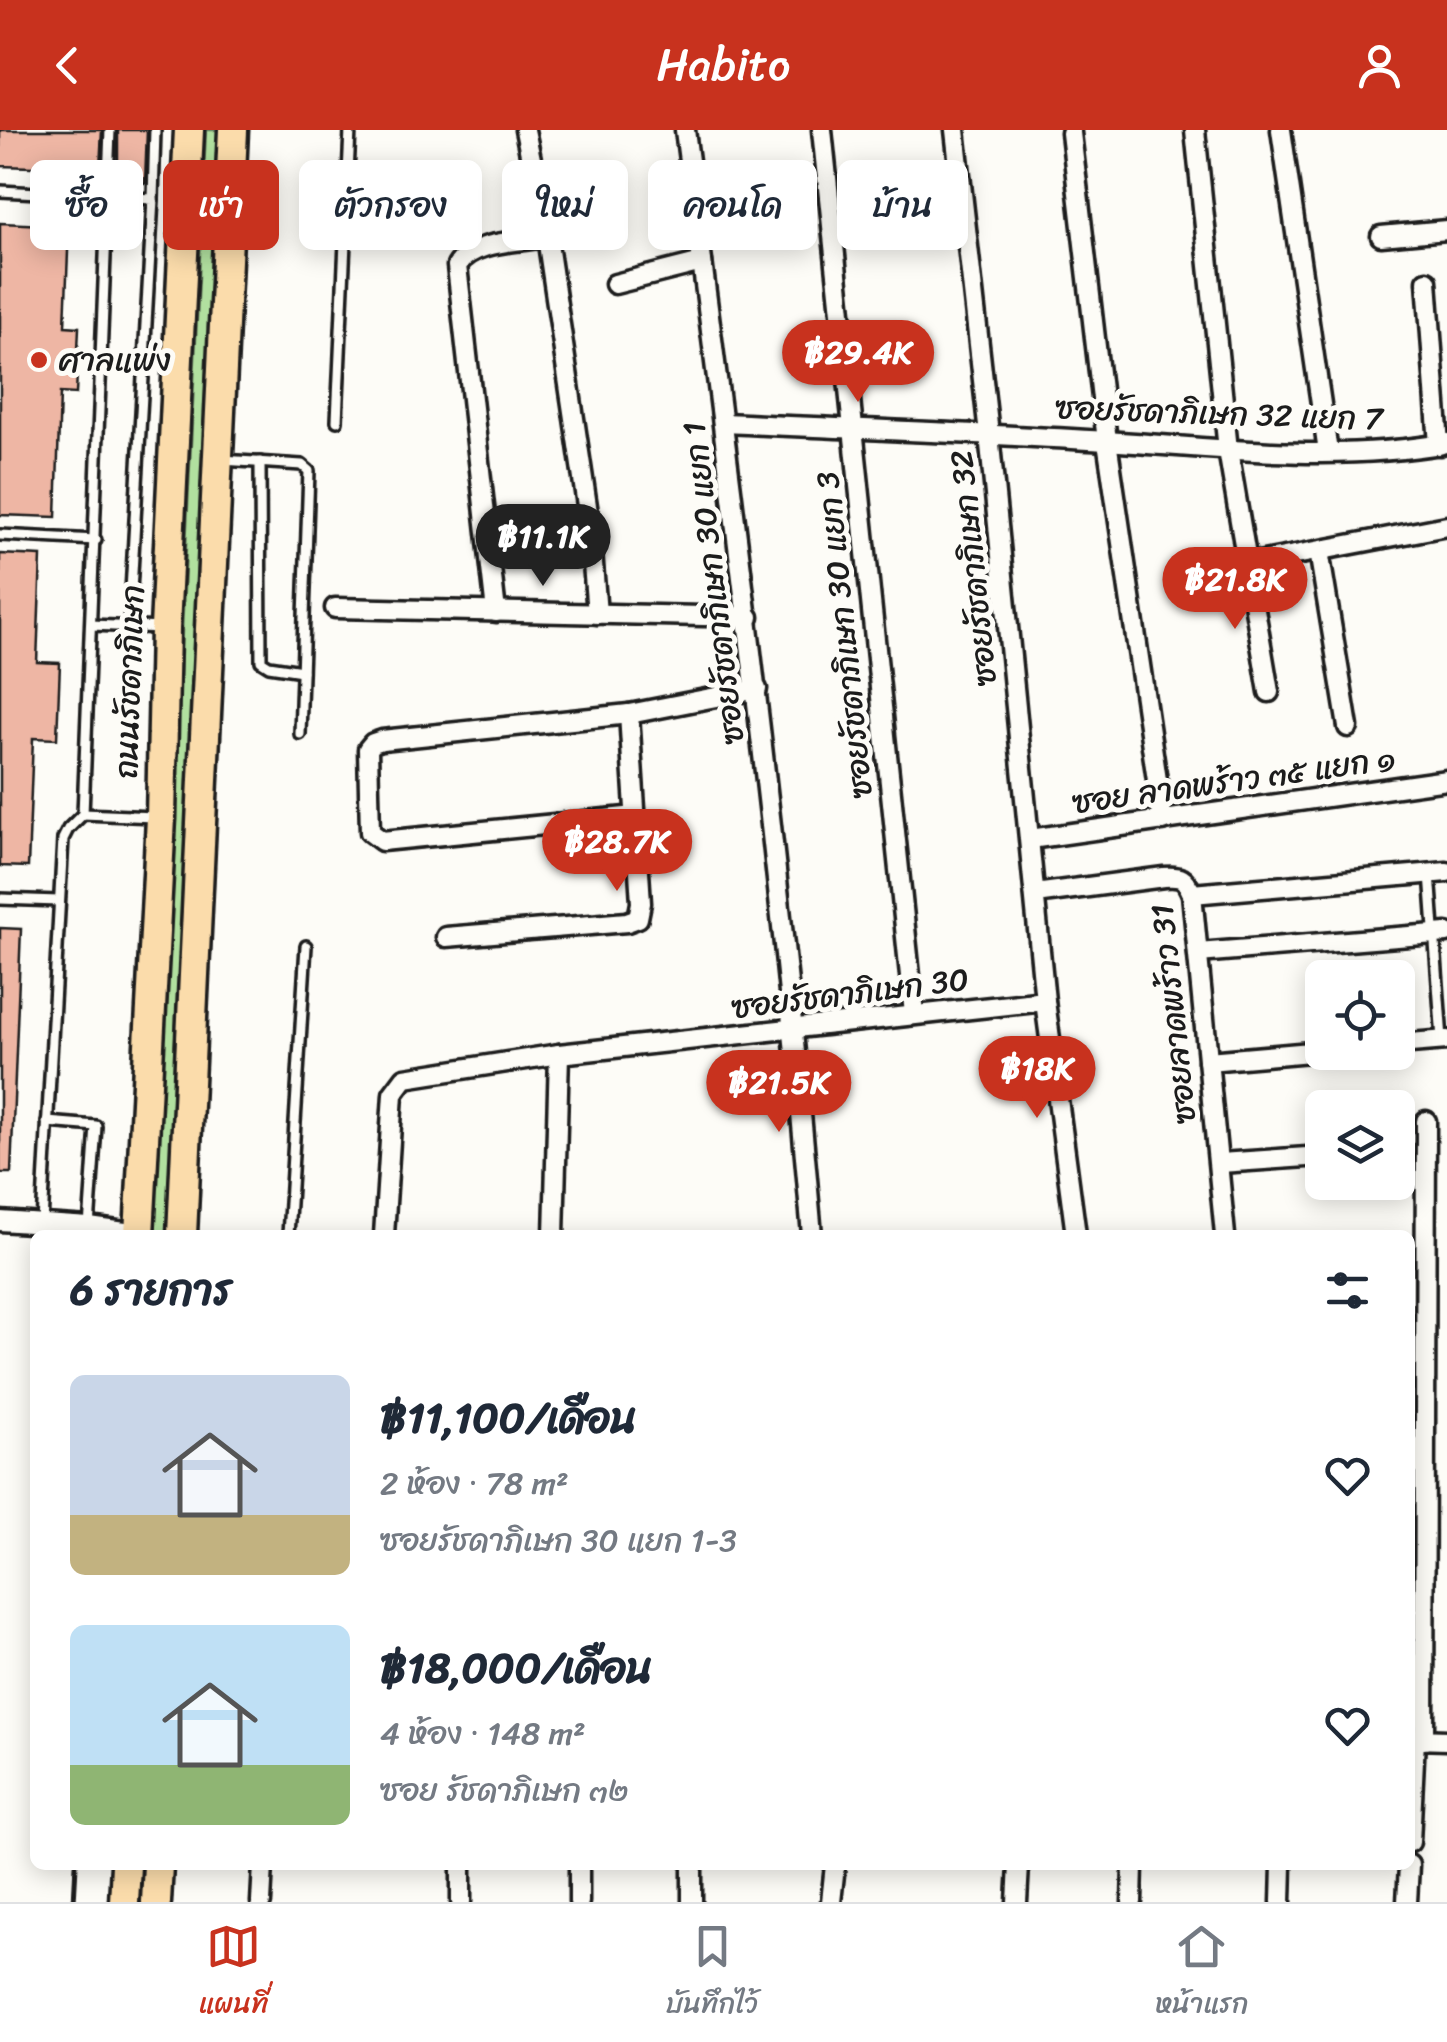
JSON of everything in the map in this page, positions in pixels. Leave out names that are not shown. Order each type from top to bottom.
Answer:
[{"type":"main road","name":"ถนนรัชดาภิเษก","points":[[139,1230],[189,130]]},
{"type":"main road","points":[[182,1230],[234,130]]},
{"type":"main road","points":[[106,1902],[108,1870]]},
{"type":"main road","points":[[124,1902],[126,1870]]},
{"type":"main road","points":[[141,1902],[143,1870]]},
{"type":"main road","points":[[156,1902],[158,1870]]},
{"type":"street","points":[[526,130],[532,160]]},
{"type":"street","name":"ซอยรัชดาภิเษก 30 แยก 1","points":[[685,130],[749,617],[812,1230]]},
{"type":"street","name":"ซอยรัชดาภิเษก 30 แยก 3","points":[[822,130],[914,1014]]},
{"type":"street","name":"ซอยรัชดาภิเษก 32","points":[[954,130],[989,434],[1045,1001],[1075,1230]]},
{"type":"street","points":[[1195,130],[1228,450],[1269,692]]},
{"type":"street","points":[[1282,130],[1328,452]]},
{"type":"street","points":[[1071,133],[1107,441],[1163,821]]},
{"type":"street","points":[[1381,236],[1447,230]]},
{"type":"street","points":[[496,612],[457,266],[462,257],[482,247],[502,244]]},
{"type":"street","points":[[550,250],[590,526],[597,614]]},
{"type":"street","points":[[615,284],[702,262]]},
{"type":"street","points":[[1427,281],[1439,345],[1443,444]]},
{"type":"street","name":"ซอยรัชดาภิเษก 32 แยก 7","points":[[724,423],[989,434],[1228,450],[1413,450],[1443,444]]},
{"type":"street","points":[[1248,564],[1446,532]]},
{"type":"street","points":[[1320,550],[1348,728]]},
{"type":"street","points":[[335,608],[749,617]]},
{"type":"street","points":[[636,816],[382,841],[370,832],[368,749],[373,743],[630,714],[757,689]]},
{"type":"street","points":[[446,936],[628,922],[638,918],[641,902],[630,714]]},
{"type":"street","name":"ซอย ลาดพร้าว ๓๕ แยก ๑","points":[[1030,840],[1447,780]]},
{"type":"street","points":[[1192,894],[1438,873]]},
{"type":"street","name":"ซอยลาดพร้าว 31","points":[[1035,894],[1180,876],[1186,880],[1192,894],[1225,1230]]},
{"type":"street","points":[[1198,953],[1440,934]]},
{"type":"street","name":"ซอยรัชดาภิเษก 30","points":[[384,1230],[394,1094],[397,1084],[405,1078],[559,1054],[1045,1001]]},
{"type":"street","points":[[1415,1043],[1444,1040]]},
{"type":"street","points":[[1208,1060],[1305,1051]]},
{"type":"street","points":[[554,1230],[559,1054]]},
{"type":"street","points":[[1426,1121],[1416,1739],[1447,1740]]},
{"type":"street","points":[[1220,1163],[1305,1157]]},
{"type":"street","points":[[0,1222],[110,1230]]},
{"type":"street","points":[[262,1902],[263,1870]]},
{"type":"street","points":[[460,1870],[461,1902]]},
{"type":"street","points":[[578,1870],[579,1902]]},
{"type":"street","points":[[692,1870],[692,1902]]},
{"type":"street","points":[[831,1902],[834,1870]]},
{"type":"street","points":[[1017,1902],[1020,1870]]},
{"type":"street","points":[[1132,1902],[1133,1870]]},
{"type":"street","points":[[1281,1902],[1282,1870]]},
{"type":"street","points":[[1407,1902],[1409,1870]]},
{"type":"lane","points":[[109,160],[110,130]]},
{"type":"lane","points":[[129,627],[155,130]]},
{"type":"lane","points":[[338,421],[350,130]]},
{"type":"lane","points":[[0,191],[30,193]]},
{"type":"lane","points":[[143,199],[152,200]]},
{"type":"lane","points":[[42,1223],[63,840],[83,814],[106,250]]},
{"type":"lane","points":[[218,460],[302,465],[308,470],[300,734]]},
{"type":"lane","points":[[260,462],[261,661],[302,671]]},
{"type":"lane","points":[[0,535],[96,540]]},
{"type":"lane","points":[[91,626],[164,628]]},
{"type":"lane","points":[[83,814],[160,818]]},
{"type":"lane","points":[[1438,873],[1444,1040]]},
{"type":"lane","points":[[0,899],[59,901]]},
{"type":"lane","points":[[288,1230],[306,946]]},
{"type":"lane","points":[[48,1122],[96,1126],[89,1227]]},
{"type":"green space","points":[[206,130],[220,130],[219,160],[205,160]]},
{"type":"green space","points":[[200,250],[214,250],[168,1230],[153,1230]]},
{"type":"building","points":[[0,130],[102,130],[100,160],[30,160],[30,167],[0,166]]},
{"type":"building","points":[[118,130],[147,130],[145,183],[143,160],[118,160]]},
{"type":"building","name":"ศาลแพ่ง","points":[[0,223],[30,224],[30,250],[68,250],[65,326],[79,327],[76,394],[60,393],[56,517],[0,515]]},
{"type":"building","points":[[0,554],[41,556],[37,662],[60,663],[57,739],[33,738],[28,867],[0,866]]},
{"type":"building","points":[[0,928],[21,929],[11,1173],[0,1173]]},
{"type":"railway","points":[[74,1902],[76,1870]]},
{"type":"place","name":"ศาลแพ่ง","points":[[39,360]]}]
